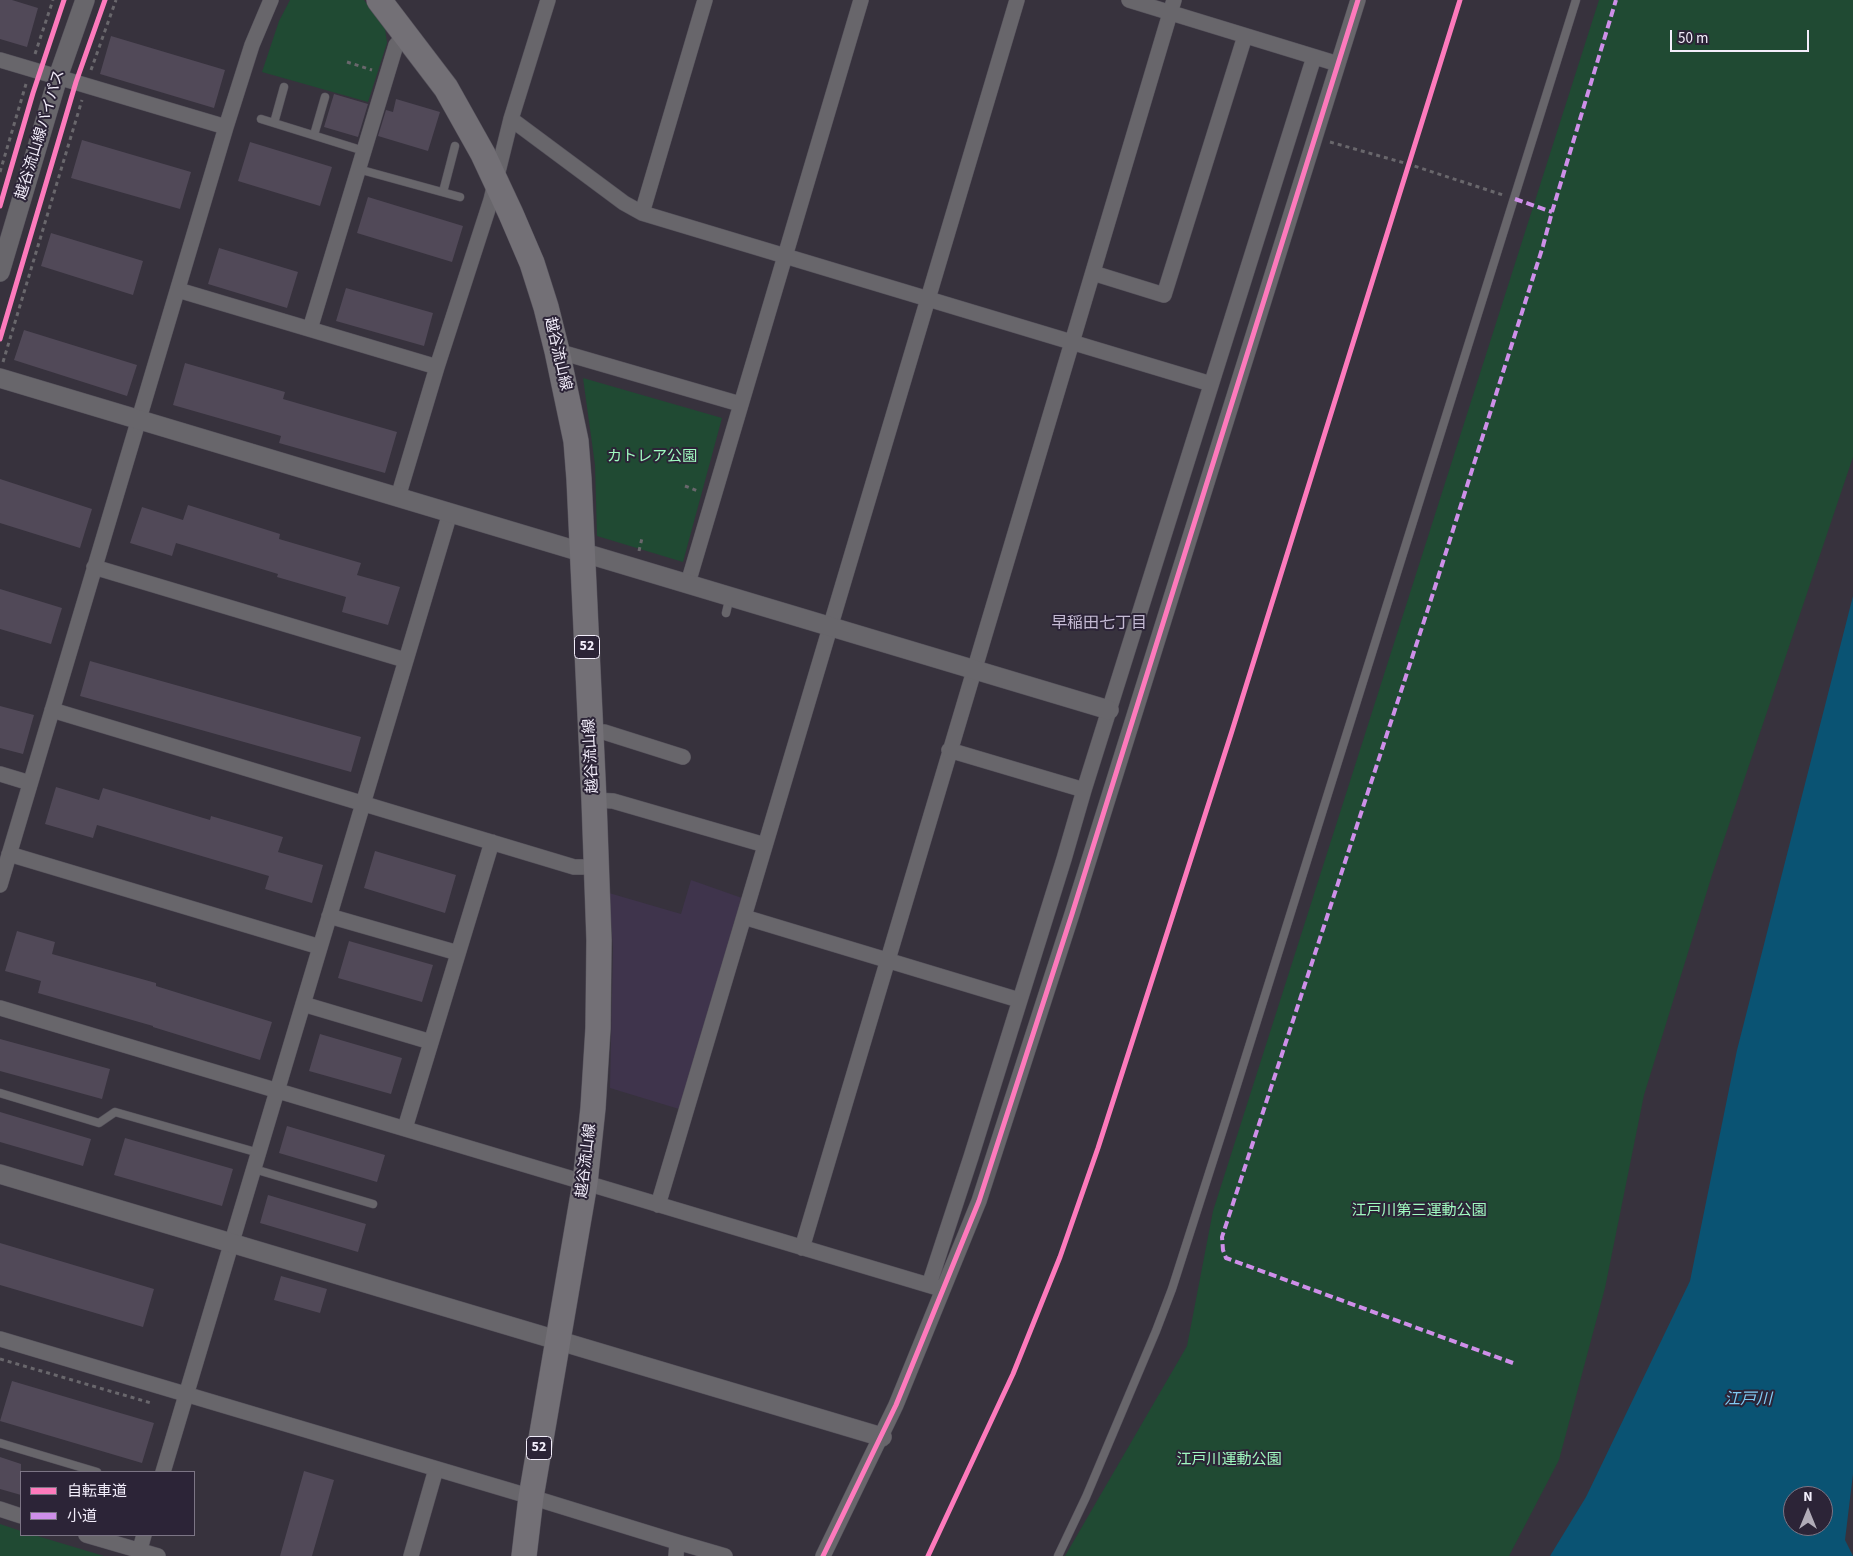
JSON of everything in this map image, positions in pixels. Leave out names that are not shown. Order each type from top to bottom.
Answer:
[{"type":"main road","name":"越谷流山線","points":[[379,0],[446,88],[496,178],[532,263],[546,308],[558,351],[576,441],[597,867],[599,940],[598,1028],[593,1108],[585,1183],[531,1497],[524,1556]]},
{"type":"street","name":"越谷流山線バイパス","points":[[0,272],[58,77],[85,0]]},
{"type":"street","points":[[0,885],[226,127],[252,45],[271,0]]},
{"type":"street","points":[[398,497],[437,367],[491,200],[511,119],[548,0]]},
{"type":"street","points":[[642,213],[705,0]]},
{"type":"street","points":[[688,583],[861,0]]},
{"type":"street","points":[[658,1205],[1017,0]]},
{"type":"street","points":[[1129,0],[1172,6],[1245,36],[1338,64]]},
{"type":"street","points":[[823,1556],[882,1437],[980,1200],[1358,0]]},
{"type":"street","points":[[802,1248],[1172,6]]},
{"type":"street","points":[[310,329],[396,45],[405,35]]},
{"type":"street","points":[[1093,273],[1164,295],[1245,36]]},
{"type":"street","points":[[929,1285],[972,1157],[1084,790],[1314,57]]},
{"type":"street","points":[[0,60],[226,127]]},
{"type":"street","points":[[511,119],[624,203],[642,213],[1211,384]]},
{"type":"street","points":[[178,290],[437,367]]},
{"type":"street","points":[[558,351],[740,404]]},
{"type":"street","points":[[1,371],[138,420],[688,583],[728,604],[830,627],[1109,710]]},
{"type":"street","points":[[163,1471],[450,514]]},
{"type":"street","points":[[94,567],[405,660]]},
{"type":"street","points":[[52,710],[574,867],[597,867]]},
{"type":"street","points":[[591,733],[604,732],[683,757]]},
{"type":"street","points":[[949,750],[1084,790]]},
{"type":"street","points":[[0,774],[30,783]]},
{"type":"street","points":[[594,800],[614,800],[765,845]]},
{"type":"street","points":[[405,1128],[492,842]]},
{"type":"street","points":[[9,854],[320,947]]},
{"type":"street","points":[[329,916],[458,953]]},
{"type":"street","points":[[744,917],[1019,1000]]},
{"type":"street","points":[[303,1004],[431,1042]]},
{"type":"street","points":[[0,1008],[944,1290]]},
{"type":"street","points":[[0,1174],[882,1437]]},
{"type":"street","points":[[0,1340],[531,1497],[677,1549],[725,1556]]},
{"type":"street","points":[[410,1556],[436,1469]]},
{"type":"street","points":[[0,1509],[20,1516]]},
{"type":"street","points":[[89,1536],[139,1553],[158,1556]]},
{"type":"street","points":[[139,1553],[144,1536]]},
{"type":"lane","points":[[1058,1556],[1089,1489],[1172,1289],[1576,0]]},
{"type":"lane","points":[[274,123],[284,87]]},
{"type":"lane","points":[[314,135],[325,97]]},
{"type":"lane","points":[[260,119],[364,150]]},
{"type":"lane","points":[[443,192],[455,146]]},
{"type":"lane","points":[[358,169],[460,197]]},
{"type":"lane","points":[[0,1093],[99,1123],[115,1112],[259,1153]]},
{"type":"lane","points":[[254,1169],[374,1204]]},
{"type":"lane","points":[[0,1443],[93,1471]]},
{"type":"path","points":[[1,371],[86,86],[116,0]]},
{"type":"path","points":[[347,62],[387,75]]},
{"type":"path","points":[[1335,144],[1408,164],[1515,199]]},
{"type":"path","points":[[1406,174],[1411,155]]},
{"type":"path","points":[[638,554],[642,538]]},
{"type":"path","points":[[0,1365],[1,1359],[181,1412]]},
{"type":"shaded area","points":[[691,880],[742,898],[679,1109],[610,1088],[613,948],[609,893],[681,914]]},
{"type":"green space","points":[[290,0],[364,0],[385,28],[387,43],[368,102],[262,72],[279,21]]},
{"type":"green space","name":"江戸川第三運動公園","points":[[1599,0],[1853,0],[1853,457],[1712,875],[1644,1095],[1605,1288],[1559,1460],[1509,1556],[1065,1556],[1187,1346],[1213,1211]]},
{"type":"green space","name":"カトレア公園","points":[[583,378],[722,418],[683,562],[597,536],[595,465]]},
{"type":"green space","points":[[0,1524],[20,1531],[20,1536],[37,1536],[104,1556],[0,1556]]},
{"type":"water","name":"江戸川","points":[[1853,596],[1853,1474],[1845,1540],[1853,1556],[1550,1556],[1586,1497],[1690,1281],[1737,1050]]},
{"type":"building","points":[[0,0],[12,0],[38,8],[27,47],[0,39]]},
{"type":"building","points":[[111,36],[225,70],[214,108],[100,74]]},
{"type":"building","points":[[334,94],[368,104],[358,137],[324,127]]},
{"type":"building","points":[[396,99],[440,112],[428,151],[378,136],[386,110],[393,112]]},
{"type":"building","points":[[82,140],[191,172],[180,209],[71,178]]},
{"type":"building","points":[[250,142],[332,167],[320,206],[238,181]]},
{"type":"building","points":[[368,197],[463,226],[452,262],[357,233]]},
{"type":"building","points":[[51,233],[143,261],[133,295],[41,266]]},
{"type":"building","points":[[219,248],[298,272],[287,308],[208,284]]},
{"type":"building","points":[[346,288],[433,313],[424,346],[336,321]]},
{"type":"building","points":[[24,330],[137,365],[127,396],[14,360]]},
{"type":"building","points":[[185,363],[285,392],[283,399],[397,432],[385,473],[279,443],[281,436],[173,405]]},
{"type":"building","points":[[0,479],[92,509],[80,548],[0,523]]},
{"type":"building","points":[[188,505],[280,534],[279,539],[361,563],[357,575],[400,587],[388,625],[342,612],[346,597],[277,577],[278,574],[176,543],[172,556],[130,543],[142,507],[183,520]]},
{"type":"building","points":[[0,589],[62,608],[51,644],[0,629]]},
{"type":"building","points":[[90,661],[361,737],[351,772],[80,696]]},
{"type":"building","points":[[0,706],[34,715],[23,754],[0,748]]},
{"type":"building","points":[[56,787],[99,800],[103,788],[210,820],[211,816],[283,837],[278,852],[323,865],[312,903],[265,889],[269,876],[97,825],[93,838],[45,824]]},
{"type":"building","points":[[375,851],[456,875],[445,913],[364,888]]},
{"type":"building","points":[[17,931],[55,942],[52,954],[156,983],[156,986],[272,1022],[260,1060],[153,1026],[38,993],[41,981],[5,971]]},
{"type":"building","points":[[349,941],[433,965],[422,1002],[338,978]]},
{"type":"building","points":[[320,1034],[402,1058],[391,1094],[309,1071]]},
{"type":"building","points":[[0,1039],[110,1069],[102,1099],[0,1071]]},
{"type":"building","points":[[0,1112],[91,1139],[83,1166],[0,1142]]},
{"type":"building","points":[[287,1126],[385,1155],[377,1182],[279,1153]]},
{"type":"building","points":[[125,1138],[233,1169],[222,1206],[114,1175]]},
{"type":"building","points":[[268,1195],[366,1224],[358,1252],[260,1223]]},
{"type":"building","points":[[0,1243],[154,1289],[143,1327],[0,1285]]},
{"type":"building","points":[[281,1276],[327,1289],[320,1313],[274,1300]]},
{"type":"building","points":[[12,1381],[154,1423],[142,1463],[0,1421]]},
{"type":"building","points":[[0,1457],[21,1464],[20,1495],[0,1489]]},
{"type":"building","points":[[304,1471],[334,1480],[312,1556],[280,1556]]},
{"type":"marked path","points":[[1513,1363],[1226,1258],[1222,1237],[1428,609],[1543,246],[1616,0]]},
{"type":"marked path","points":[[1515,199],[1552,212]]},
{"type":"cycle path","points":[[0,206],[33,93],[64,0]]},
{"type":"cycle path","points":[[0,339],[76,82],[105,0]]},
{"type":"cycle path","points":[[823,1556],[896,1405],[979,1201],[1072,914],[1358,0]]},
{"type":"cycle path","points":[[928,1556],[1013,1374],[1060,1257],[1098,1148],[1232,731],[1460,0]]},
{"type":"district","name":"早稲田七丁目","points":[[1099,624]]},
{"type":"park label","name":"江戸川運動公園","points":[[1229,1461]]}]
